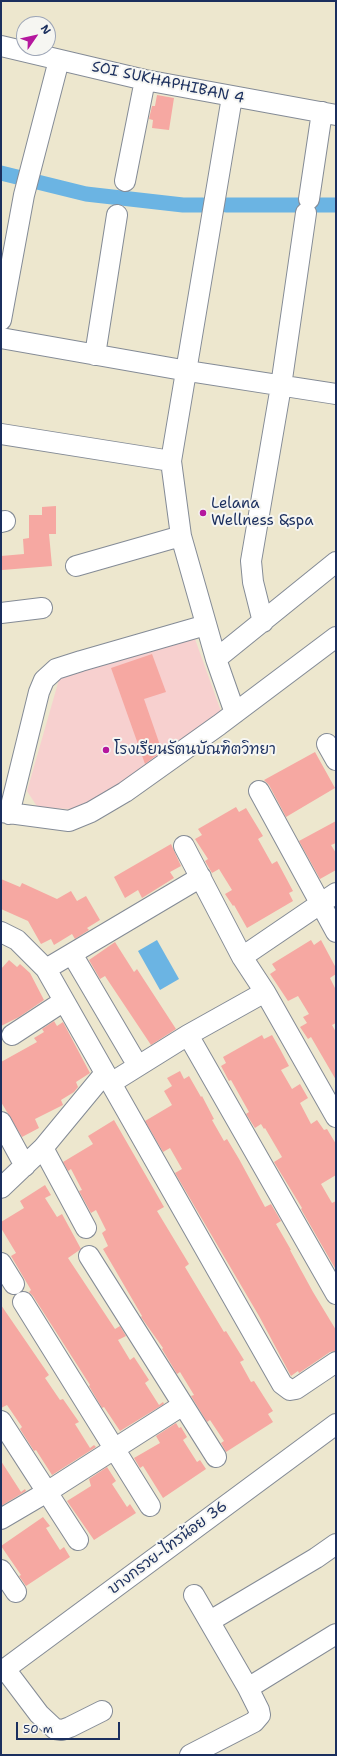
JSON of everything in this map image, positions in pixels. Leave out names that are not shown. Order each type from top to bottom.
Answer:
[{"type":"street","name":"SOI SUKHAPHIBAN 4","points":[[1,46],[145,80],[329,114]]},
{"type":"street","points":[[1,320],[24,195],[59,60]]},
{"type":"street","points":[[125,180],[145,80]]},
{"type":"street","points":[[232,97],[188,371],[171,461],[181,536],[216,659],[235,713]]},
{"type":"street","points":[[264,622],[253,582],[251,561],[308,206],[329,114]]},
{"type":"street","points":[[95,356],[117,215]]},
{"type":"street","points":[[1,338],[95,356],[336,394]]},
{"type":"street","points":[[1,434],[171,461]]},
{"type":"street","points":[[76,566],[181,536]]},
{"type":"street","points":[[216,659],[264,622],[336,562]]},
{"type":"street","points":[[1,613],[42,608]]},
{"type":"street","points":[[206,625],[56,669],[44,680],[39,692],[5,813],[69,821],[91,812],[125,792],[235,713],[336,637]]},
{"type":"street","points":[[259,791],[328,898],[336,932]]},
{"type":"street","points":[[184,846],[242,957],[265,992],[336,1117]]},
{"type":"street","points":[[46,969],[201,877]]},
{"type":"street","points":[[242,957],[328,898]]},
{"type":"street","points":[[1,932],[17,940],[46,969],[282,1384],[290,1390],[296,1389],[336,1362]]},
{"type":"street","points":[[72,954],[138,1066]]},
{"type":"street","points":[[1,1188],[43,1148],[108,1078],[138,1066],[188,1035],[265,992]]},
{"type":"street","points":[[12,1035],[64,1001]]},
{"type":"street","points":[[188,1035],[336,1294]]},
{"type":"street","points":[[1,1122],[25,1166]]},
{"type":"street","points":[[43,1148],[86,1228]]},
{"type":"street","points":[[89,1256],[216,1457]]},
{"type":"street","points":[[1,1263],[14,1284]]},
{"type":"street","points":[[23,1302],[150,1506]]},
{"type":"street","points":[[1,1519],[47,1492],[183,1405]]},
{"type":"street","points":[[1,1421],[78,1540]]},
{"type":"street","name":"บางกรวย-ไทรน้อย 36","points":[[3,1670],[336,1424]]},
{"type":"street","points":[[210,1621],[316,1558],[336,1544]]},
{"type":"street","points":[[1,1570],[16,1592]]},
{"type":"street","points":[[190,1755],[254,1722],[260,1715],[248,1688],[194,1595]]},
{"type":"street","points":[[248,1688],[336,1634]]},
{"type":"street","points":[[3,1670],[39,1714],[55,1729],[62,1730],[70,1727],[102,1711]]},
{"type":"shaded area","name":"โรงเรียนรัตนบัณฑิตวิทยา","points":[[195,639],[223,717],[124,784],[74,809],[38,808],[27,791],[60,676]]},
{"type":"water","points":[[157,940],[179,979],[160,990],[138,951]]},
{"type":"building","points":[[157,95],[174,98],[169,130],[152,128],[153,120],[149,119],[152,106],[155,106]]},
{"type":"building","points":[[56,506],[56,534],[49,534],[52,566],[2,570],[1,556],[24,554],[23,539],[29,538],[29,515],[42,515],[42,507]]},
{"type":"building","points":[[152,654],[166,692],[144,699],[162,751],[145,764],[111,668]]},
{"type":"building","points":[[315,752],[335,788],[286,817],[269,785],[264,780]]},
{"type":"building","points":[[236,807],[239,812],[246,808],[263,836],[258,839],[272,864],[277,861],[293,891],[289,893],[293,901],[247,928],[234,905],[233,906],[225,894],[232,890],[219,869],[212,873],[205,861],[208,859],[195,839],[202,835],[198,829]]},
{"type":"building","points":[[336,821],[336,843],[331,845],[336,853],[336,870],[320,879],[299,841]]},
{"type":"building","points":[[171,844],[181,866],[170,872],[174,878],[142,898],[138,890],[125,898],[114,877]]},
{"type":"building","points":[[1,879],[20,887],[22,883],[57,899],[71,891],[77,901],[86,896],[100,920],[87,928],[89,930],[75,939],[72,934],[54,945],[51,939],[41,944],[28,921],[1,909]]},
{"type":"building","points":[[311,940],[314,945],[321,940],[336,968],[336,974],[330,978],[336,990],[336,1023],[332,1025],[336,1032],[336,1080],[311,1037],[308,1039],[300,1027],[307,1023],[303,1017],[309,1014],[298,996],[288,1001],[270,974],[276,970],[272,964]]},
{"type":"building","points":[[115,942],[134,972],[137,969],[176,1029],[151,1045],[105,976],[100,979],[89,960]]},
{"type":"building","points":[[9,960],[17,967],[20,964],[30,973],[44,1000],[19,1017],[1,1026],[1,969]]},
{"type":"building","points":[[54,1021],[57,1026],[63,1022],[90,1073],[76,1082],[78,1087],[74,1092],[61,1100],[63,1105],[35,1119],[39,1128],[22,1137],[1,1102],[1,1062],[37,1042],[34,1038],[44,1032],[42,1029]]},
{"type":"building","points":[[262,1035],[264,1039],[272,1035],[289,1066],[281,1070],[292,1089],[300,1084],[308,1098],[300,1103],[311,1124],[317,1120],[324,1130],[327,1129],[336,1144],[336,1175],[321,1184],[332,1203],[336,1201],[336,1270],[301,1209],[302,1208],[274,1162],[282,1157],[265,1128],[264,1129],[261,1124],[255,1128],[246,1114],[249,1112],[231,1080],[229,1081],[221,1066],[226,1063],[223,1057]]},
{"type":"building","points":[[180,1071],[184,1079],[189,1076],[201,1097],[202,1096],[214,1119],[212,1120],[224,1141],[227,1139],[265,1207],[271,1204],[281,1221],[276,1224],[313,1292],[336,1330],[336,1351],[330,1352],[299,1373],[298,1371],[291,1376],[259,1316],[175,1173],[182,1169],[170,1148],[163,1152],[145,1121],[172,1105],[164,1091],[172,1086],[167,1078]]},
{"type":"building","points":[[114,1120],[164,1207],[157,1211],[189,1264],[185,1267],[224,1332],[226,1331],[244,1360],[240,1362],[251,1382],[254,1381],[273,1411],[268,1414],[273,1422],[226,1452],[221,1443],[224,1441],[210,1420],[207,1422],[191,1396],[194,1395],[180,1372],[177,1374],[162,1349],[163,1348],[141,1317],[142,1316],[103,1249],[108,1246],[102,1233],[106,1230],[96,1210],[91,1213],[79,1191],[82,1190],[71,1169],[68,1171],[63,1162],[93,1144],[88,1136]]},
{"type":"building","points":[[45,1185],[51,1195],[45,1198],[57,1217],[62,1214],[81,1249],[68,1258],[115,1329],[120,1326],[126,1336],[118,1340],[130,1360],[134,1357],[149,1380],[145,1383],[159,1405],[163,1402],[164,1404],[120,1431],[104,1407],[102,1408],[89,1386],[90,1385],[29,1292],[31,1290],[11,1256],[16,1253],[1,1228],[1,1222],[24,1208],[20,1201]]},
{"type":"building","points":[[1,1305],[49,1375],[45,1378],[60,1400],[63,1399],[79,1422],[75,1424],[90,1448],[94,1445],[96,1447],[52,1475],[36,1450],[34,1451],[20,1429],[22,1427],[7,1405],[1,1408]]},
{"type":"building","points":[[176,1423],[179,1428],[181,1427],[187,1437],[183,1440],[197,1462],[200,1460],[206,1469],[163,1498],[143,1466],[140,1468],[134,1458],[160,1443],[156,1436]]},
{"type":"building","points":[[1,1461],[21,1492],[25,1489],[26,1491],[1,1506]]},
{"type":"building","points":[[107,1467],[116,1481],[112,1484],[127,1507],[130,1504],[136,1513],[94,1540],[67,1501],[91,1486],[89,1479]]},
{"type":"building","points":[[43,1517],[50,1526],[46,1528],[60,1550],[64,1547],[70,1557],[26,1586],[19,1576],[21,1575],[1,1546]]},
{"type":"waterway","points":[[1,173],[86,194],[183,205],[203,205]]},
{"type":"waterway","points":[[226,205],[336,205]]},
{"type":"place","name":"Lelana Wellness &spa","points":[[203,513]]},
{"type":"place","name":"โรงเรียนรัตนบัณฑิตวิทยา","points":[[106,750]]}]
